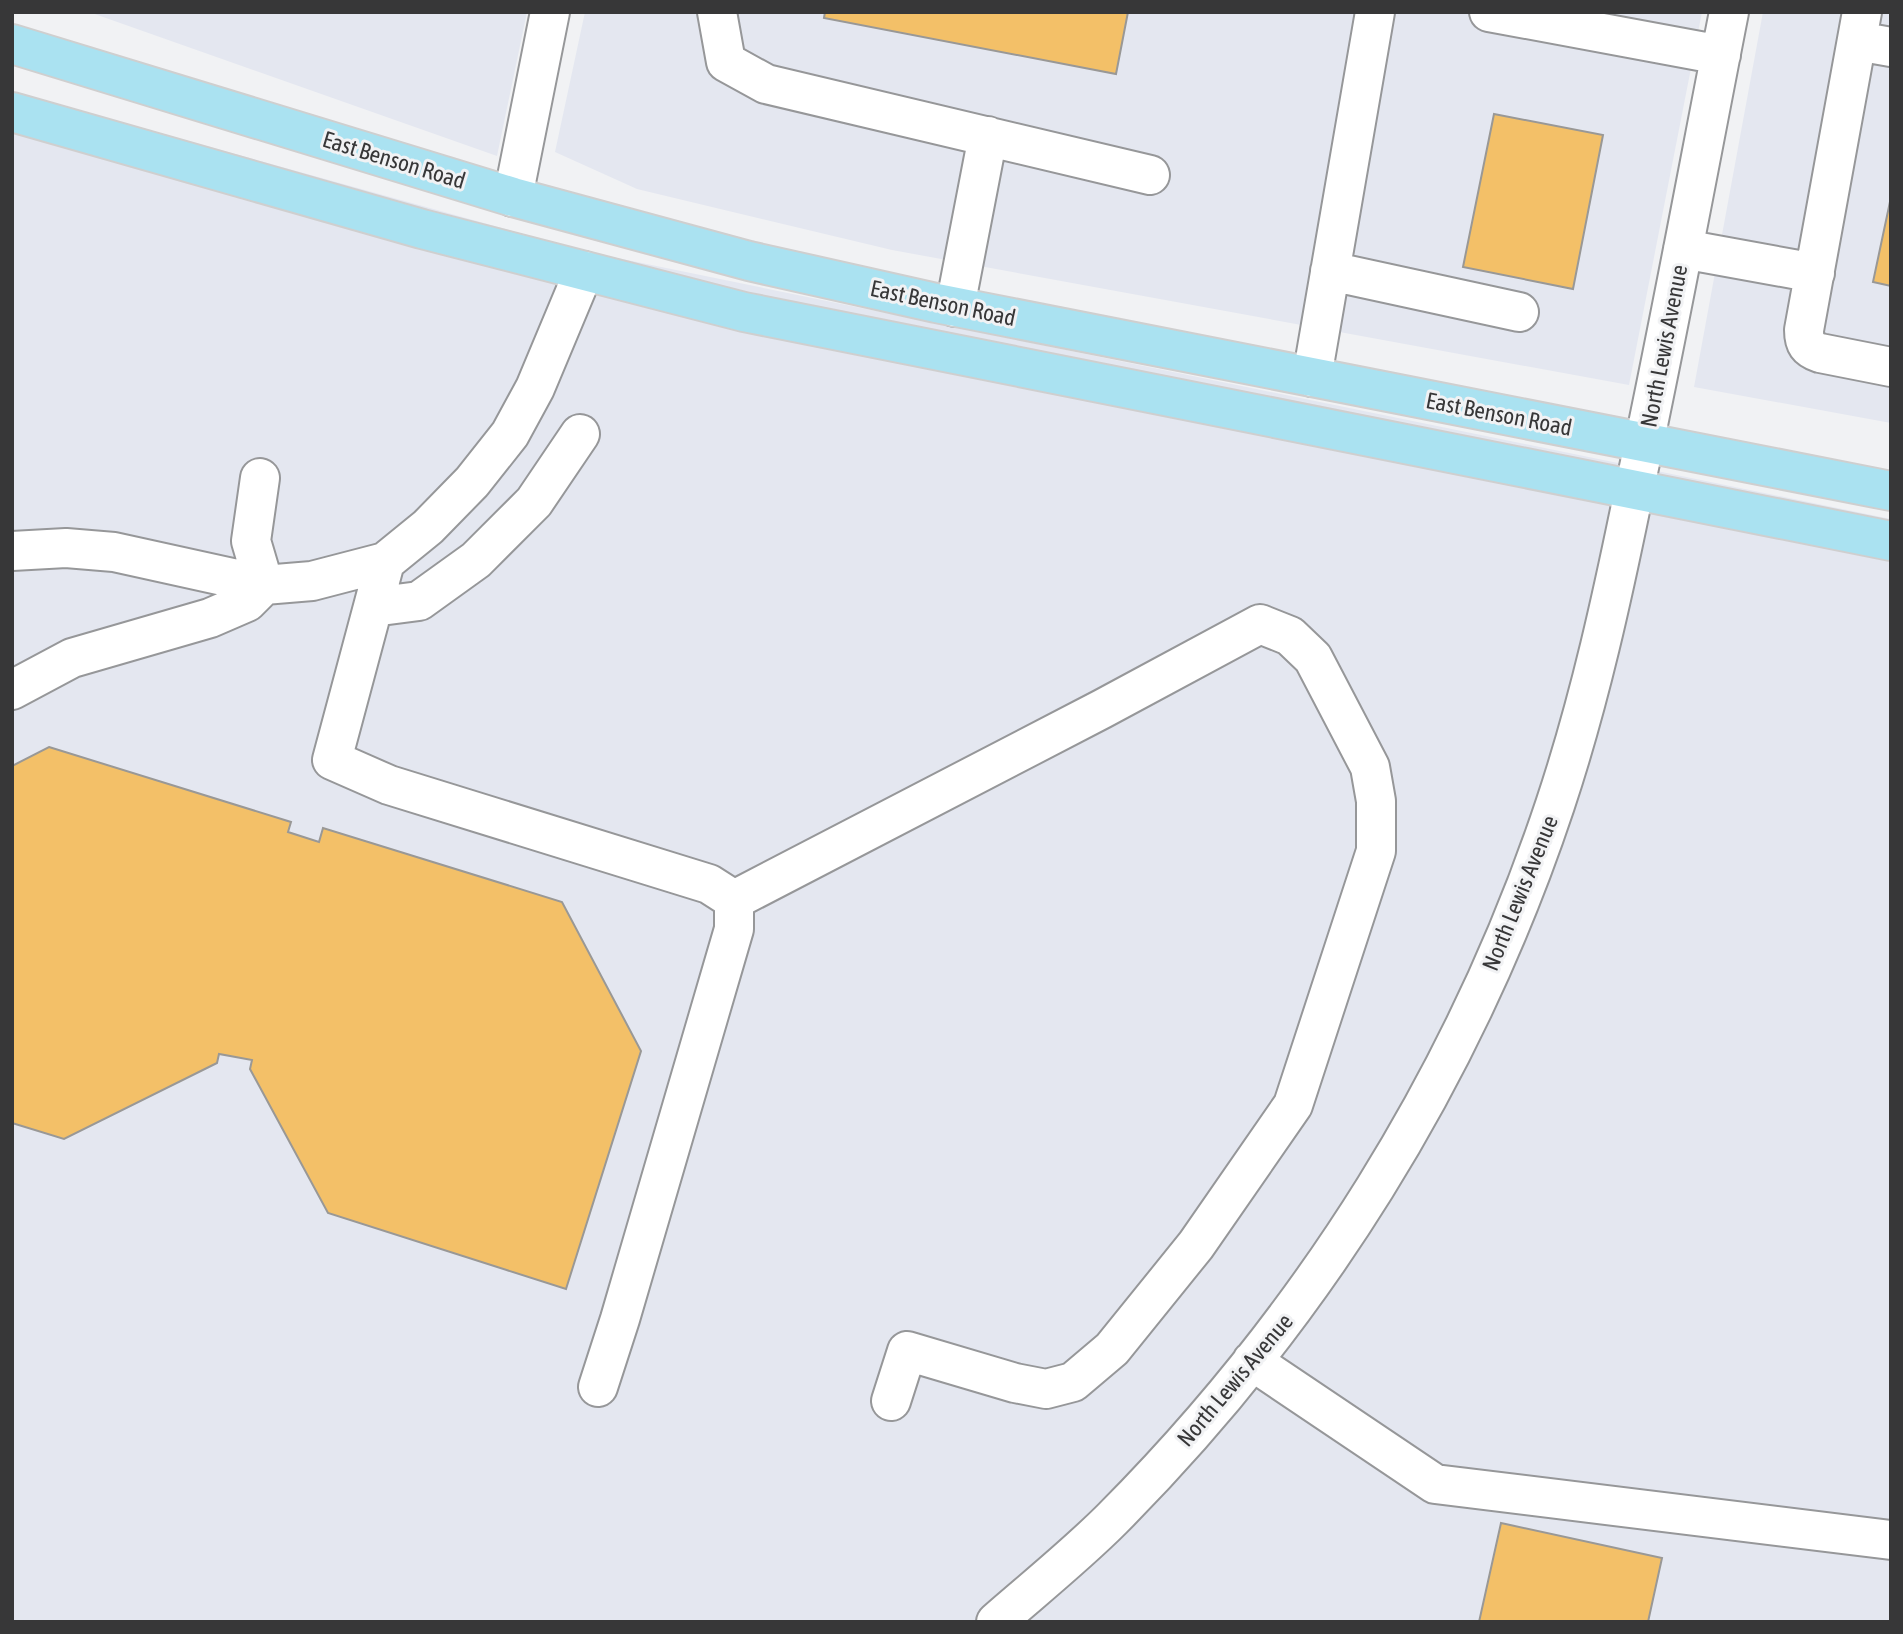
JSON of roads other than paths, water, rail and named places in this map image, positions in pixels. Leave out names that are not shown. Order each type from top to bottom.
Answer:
[{"type":"main road","name":"East Benson Road","points":[[12,44],[513,197],[749,261],[955,307],[1891,491]]},
{"type":"main road","name":"East Benson Road","points":[[12,112],[422,229],[744,312],[1891,541]]},
{"type":"street","points":[[513,197],[550,12]]},
{"type":"street","points":[[717,12],[726,62],[766,84],[1150,175]]},
{"type":"street","points":[[1312,377],[1375,12]]},
{"type":"street","points":[[1489,12],[1721,55]]},
{"type":"street","name":"North Lewis Avenue","points":[[996,1622],[1110,1521],[1179,1447],[1252,1361],[1337,1249],[1421,1113],[1461,1033],[1521,897],[1554,808],[1574,745],[1612,602],[1729,12]]},
{"type":"street","points":[[1870,33],[1815,273],[1804,341],[1810,349],[1891,367]]},
{"type":"street","points":[[955,307],[988,136]]},
{"type":"street","points":[[1683,249],[1815,273]]},
{"type":"street","points":[[12,551],[66,548],[114,552],[264,585],[312,581],[385,562],[428,527],[472,482],[510,434],[535,388],[584,271]]},
{"type":"street","points":[[1330,271],[1520,312]]},
{"type":"street","points":[[373,607],[419,600],[476,560],[534,502],[580,434]]},
{"type":"street","points":[[260,478],[251,541],[264,585]]},
{"type":"street","points":[[385,562],[332,760],[389,785],[709,884],[734,900]]},
{"type":"street","points":[[12,690],[72,658],[210,618],[247,603],[264,585]]},
{"type":"street","points":[[734,900],[1260,624],[1290,636],[1313,658],[1370,767],[1376,801],[1376,851],[1293,1105],[1196,1245],[1112,1349],[1073,1382],[1045,1389],[1015,1383],[907,1351],[891,1401]]},
{"type":"street","points":[[598,1387],[734,929],[734,900]]},
{"type":"street","points":[[1252,1361],[1435,1484],[1891,1540]]}]
